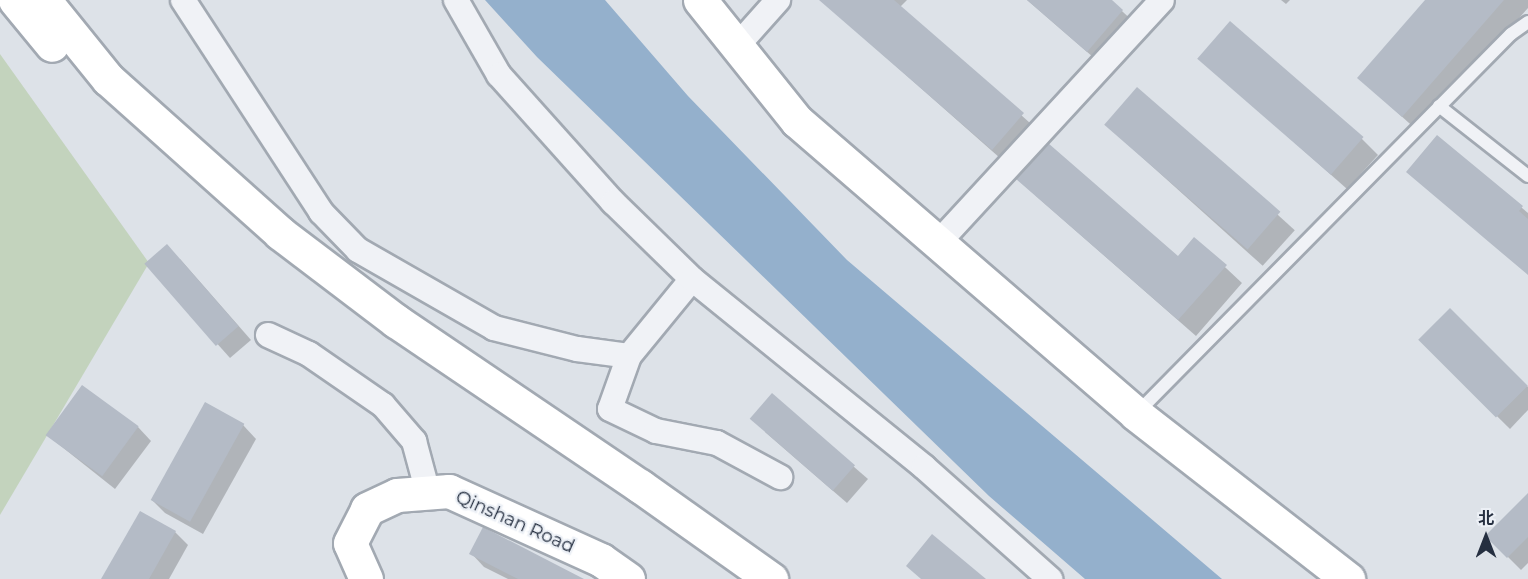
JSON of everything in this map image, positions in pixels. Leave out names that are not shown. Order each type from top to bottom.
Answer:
[{"type":"main road","points":[[15,0],[92,94],[265,251],[383,340],[733,579]]},
{"type":"main road","points":[[44,0],[108,79],[280,233],[396,321],[640,486],[771,579]]},
{"type":"main road","points":[[700,0],[797,121],[1136,414],[1348,579]]},
{"type":"main road","name":"Qinshan Road","points":[[366,579],[351,543],[367,509],[397,495],[449,492],[601,560],[628,579]]},
{"type":"street","points":[[183,0],[321,212],[358,250],[494,328],[577,349],[628,356]]},
{"type":"street","points":[[456,0],[499,75],[613,202],[692,279],[924,467],[1050,579]]},
{"type":"street","points":[[737,46],[778,0]]},
{"type":"street","points":[[938,243],[1162,0]]},
{"type":"street","points":[[692,279],[628,356],[610,409],[656,431],[717,443],[780,477]]},
{"type":"street","points":[[268,334],[309,354],[383,405],[414,441],[428,493]]},
{"type":"lane","points":[[1136,414],[1511,34],[1528,22]]},
{"type":"lane","points":[[1439,106],[1528,176]]},
{"type":"green space","points":[[0,54],[149,263],[0,515]]},
{"type":"water","points":[[485,0],[605,0],[688,96],[847,260],[1222,579],[1085,579],[989,496],[537,57]]},
{"type":"building","points":[[819,0],[894,0],[1024,113],[992,150]]},
{"type":"building","points":[[1027,0],[1112,0],[1123,10],[1087,52]]},
{"type":"building","points":[[1425,0],[1504,0],[1402,117],[1357,78]]},
{"type":"building","points":[[1230,21],[1364,137],[1331,175],[1197,59]]},
{"type":"building","points":[[1137,87],[1280,212],[1248,249],[1104,125]]},
{"type":"building","points":[[1437,135],[1523,206],[1519,211],[1528,219],[1528,275],[1406,172]]},
{"type":"building","points":[[1048,143],[1178,256],[1194,237],[1227,265],[1178,320],[1016,179]]},
{"type":"building","points":[[167,244],[239,326],[216,346],[144,264]]},
{"type":"building","points":[[1450,308],[1528,386],[1496,418],[1418,340]]},
{"type":"building","points":[[82,385],[139,426],[102,476],[46,435]]},
{"type":"building","points":[[772,393],[855,465],[833,491],[750,419]]},
{"type":"building","points":[[205,402],[244,424],[190,522],[151,500]]},
{"type":"building","points":[[1528,493],[1528,537],[1507,558],[1485,536]]},
{"type":"building","points":[[140,511],[176,531],[149,579],[101,579]]},
{"type":"building","points":[[483,527],[584,579],[518,579],[469,554]]},
{"type":"building","points":[[932,534],[986,579],[921,579],[906,566]]}]
